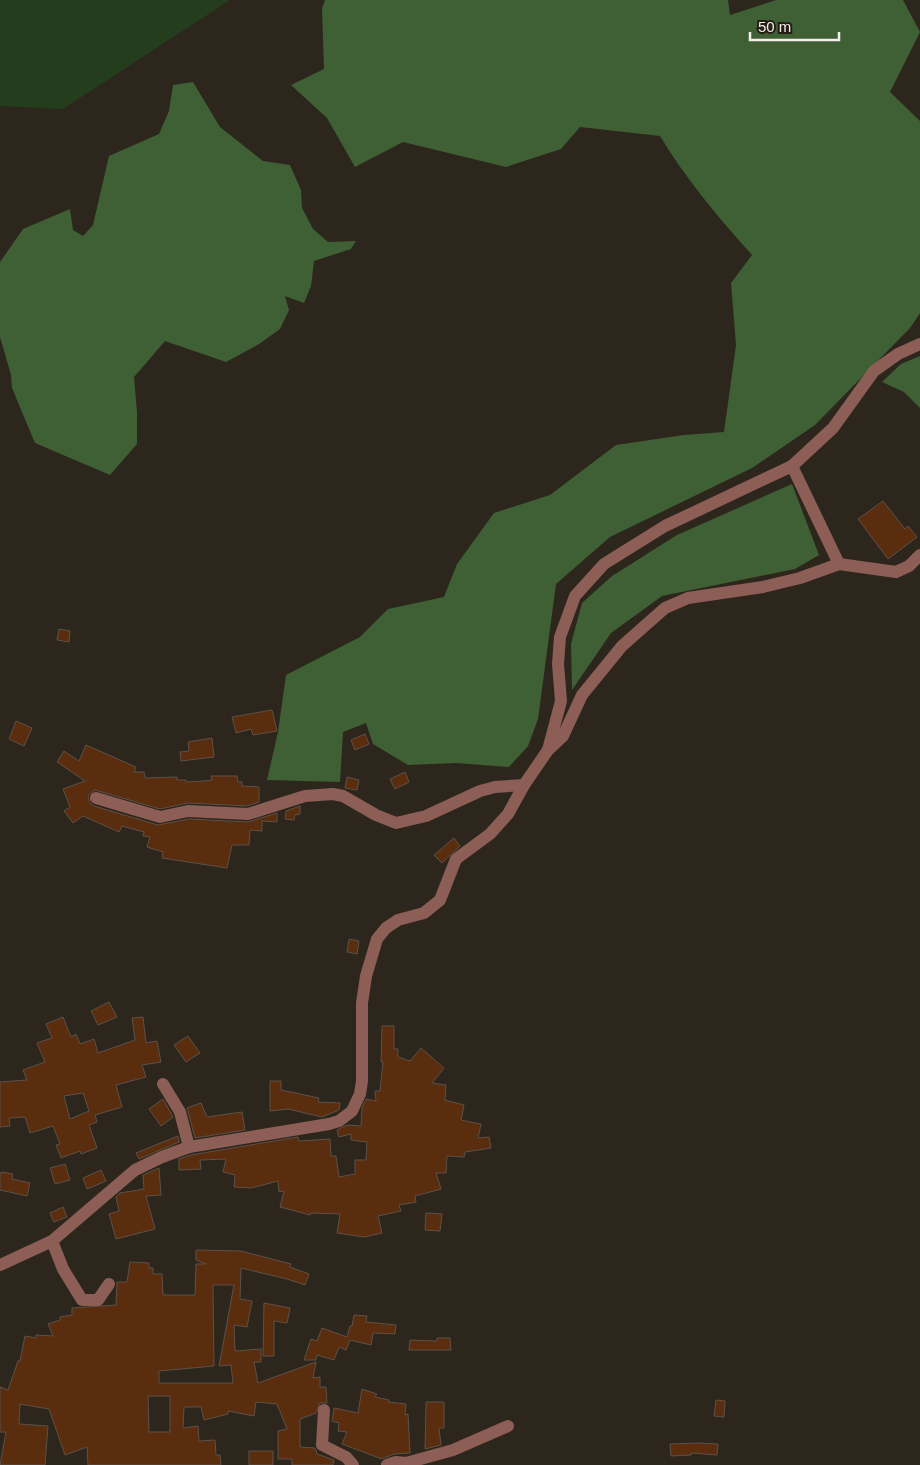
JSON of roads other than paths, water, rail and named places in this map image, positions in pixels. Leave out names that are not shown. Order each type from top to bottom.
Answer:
[{"type":"street","points":[[548,750],[561,701],[558,664],[560,637],[575,596],[604,564],[665,526],[792,466],[833,428],[874,371],[898,354],[920,344]]},
{"type":"street","points":[[792,466],[839,564]]},
{"type":"street","points":[[0,1266],[52,1242],[135,1170],[190,1147],[329,1124],[339,1121],[352,1111],[362,1081],[362,1003],[366,976],[378,939],[386,928],[398,920],[424,913],[434,907],[444,892],[456,859],[490,834],[508,814],[524,785],[548,750],[563,736],[582,695],[622,646],[665,608],[688,598],[763,587],[800,578],[839,564],[896,572],[909,566],[920,556]]},
{"type":"street","points":[[96,798],[160,818],[188,811],[248,814],[305,796],[333,794],[343,796],[376,815],[396,823],[426,816],[480,791],[495,787],[524,785]]},
{"type":"street","points":[[163,1084],[180,1112],[190,1147]]},
{"type":"street","points":[[52,1242],[63,1269],[82,1300],[98,1300],[109,1284]]},
{"type":"street","points":[[324,1410],[322,1445],[346,1457],[353,1465]]},
{"type":"street","points":[[387,1465],[396,1462],[406,1463],[453,1450],[508,1426]]}]
